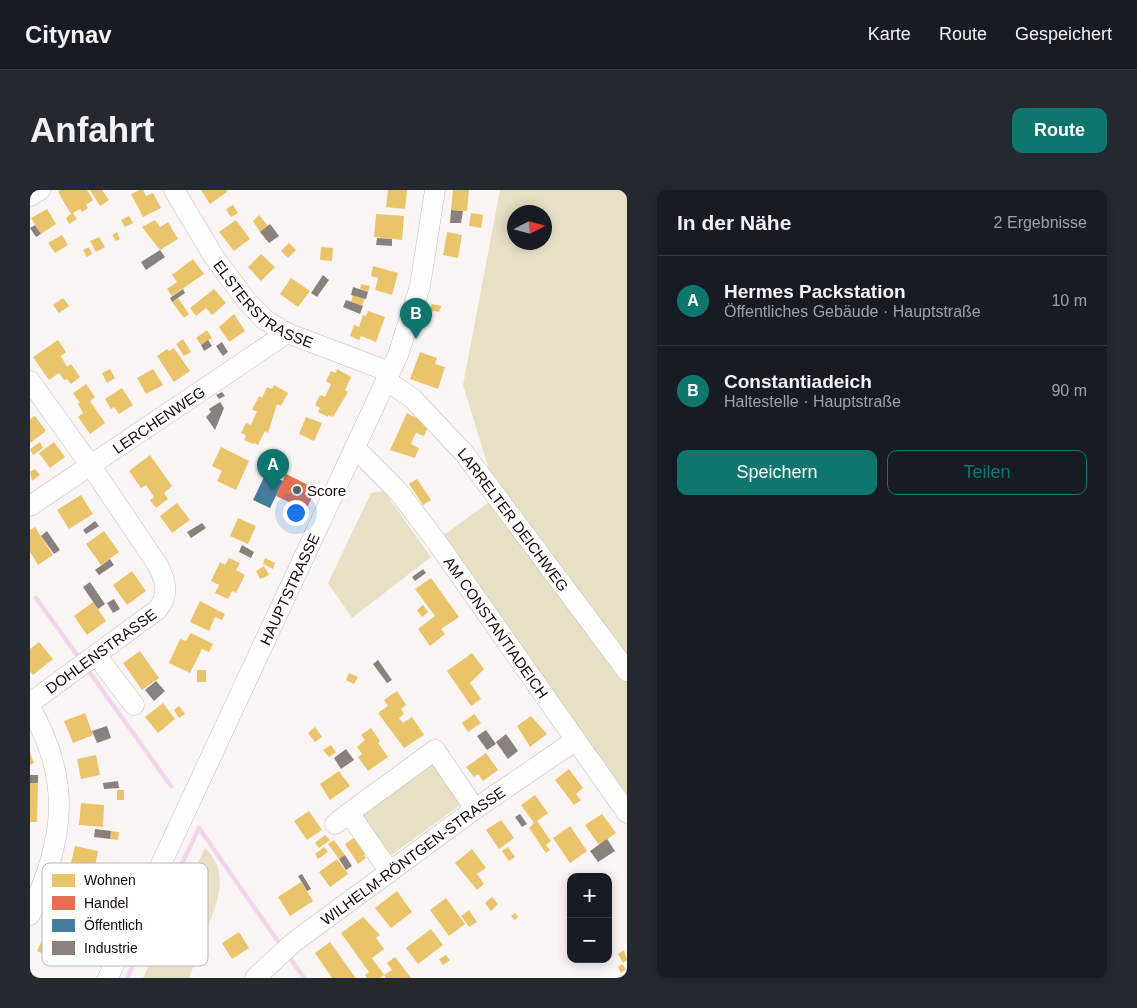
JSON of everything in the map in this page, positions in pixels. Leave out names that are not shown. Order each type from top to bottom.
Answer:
[{"type":"street","points":[[30,196],[40,190]]},
{"type":"street","name":"ELSTERSTRASSE","points":[[174,190],[201,237],[246,300],[264,320],[287,334],[388,376]]},
{"type":"street","name":"HAUPTSTRASSE","points":[[162,863],[355,448],[405,335],[420,286],[435,190]]},
{"type":"street","name":"LERCHENWEG","points":[[30,506],[287,334]]},
{"type":"street","name":"LARRELTER DEICHWEG","points":[[388,376],[413,399],[464,453],[627,671]]},
{"type":"street","name":"DOHLENSTRASSE","points":[[30,381],[91,466],[157,564],[166,589],[165,597],[158,610],[30,705],[48,742],[54,760],[60,792],[60,810],[55,846],[49,863]]},
{"type":"street","name":"AM CONSTANTIADEICH","points":[[355,448],[398,491],[627,813]]},
{"type":"street","points":[[96,655],[134,705]]},
{"type":"street","name":"WILHELM-RÖNTGEN-STRASSE","points":[[255,978],[294,942],[475,809],[576,740]]},
{"type":"street","points":[[390,872],[342,818],[435,750],[475,809]]},
{"type":"street","name":"DOHLENSTRASSE","points":[[30,915],[42,882]]},
{"type":"street","name":"HAUPTSTRASSE","points":[[108,978],[114,966]]},
{"type":"shaded area","points":[[500,190],[627,190],[627,813],[436,541],[497,496],[463,385]]},
{"type":"shaded area","points":[[384,491],[431,557],[352,618],[328,583],[371,493]]},
{"type":"shaded area","points":[[433,762],[463,803],[390,856],[360,814]]},
{"type":"shaded area","points":[[205,848],[218,868],[220,879],[217,901],[208,926],[208,863],[198,863]]},
{"type":"shaded area","points":[[149,966],[194,966],[189,978],[143,978]]},
{"type":"building: Wohnen","points":[[60,190],[87,190],[93,200],[86,205],[88,208],[82,212],[80,209],[73,213],[77,219],[69,224],[66,218],[71,214],[58,192]]},
{"type":"building: Wohnen","points":[[90,190],[102,190],[109,200],[100,206]]},
{"type":"building: Wohnen","points":[[143,190],[146,196],[153,193],[161,208],[143,217],[131,194]]},
{"type":"building: Wohnen","points":[[201,190],[226,190],[227,192],[210,204]]},
{"type":"building: Wohnen","points":[[388,190],[407,190],[405,209],[386,207]]},
{"type":"building: Wohnen","points":[[453,190],[469,190],[467,211],[451,210]]},
{"type":"building: Wohnen","points":[[233,205],[238,213],[231,217],[226,209]]},
{"type":"building: Wohnen","points":[[47,209],[56,224],[41,234],[31,218]]},
{"type":"building: Wohnen","points":[[471,213],[483,215],[481,228],[469,226]]},
{"type":"building: Wohnen","points":[[376,214],[404,216],[402,240],[374,237]]},
{"type":"building: Wohnen","points":[[259,215],[268,226],[260,232],[253,221]]},
{"type":"building: Wohnen","points":[[129,216],[133,223],[125,227],[121,220]]},
{"type":"building: Wohnen","points":[[155,220],[160,227],[168,222],[178,239],[160,250],[142,227]]},
{"type":"building: Wohnen","points":[[236,220],[250,239],[234,251],[219,232]]},
{"type":"building: Wohnen","points":[[117,232],[120,239],[116,241],[112,235]]},
{"type":"building: Wohnen","points":[[447,232],[462,235],[458,258],[443,255]]},
{"type":"building: Wohnen","points":[[62,235],[68,245],[55,253],[48,243]]},
{"type":"building: Wohnen","points":[[99,237],[105,247],[96,252],[90,241]]},
{"type":"building: Wohnen","points":[[289,243],[296,250],[288,258],[281,251]]},
{"type":"building: Wohnen","points":[[89,247],[92,254],[87,257],[83,250]]},
{"type":"building: Wohnen","points":[[321,247],[333,248],[332,261],[320,260]]},
{"type":"building: Wohnen","points":[[261,254],[275,267],[261,281],[248,267]]},
{"type":"building: Wohnen","points":[[193,259],[204,274],[172,296],[167,289],[177,282],[172,275]]},
{"type":"building: Wohnen","points":[[373,266],[398,273],[392,295],[375,290],[378,278],[371,276]]},
{"type":"building: Wohnen","points":[[291,278],[310,291],[298,307],[280,294]]},
{"type":"building: Wohnen","points":[[361,284],[370,286],[368,292],[360,289]]},
{"type":"building: Wohnen","points":[[214,289],[226,303],[212,315],[206,308],[196,316],[190,308]]},
{"type":"building: Wohnen","points":[[353,295],[365,298],[362,306],[351,302]]},
{"type":"building: Wohnen","points":[[63,298],[69,306],[59,313],[53,305]]},
{"type":"building: Wohnen","points":[[178,298],[189,314],[184,318],[172,302]]},
{"type":"building: Wohnen","points":[[432,304],[441,306],[439,312],[430,310]]},
{"type":"building: Wohnen","points":[[368,311],[385,317],[376,342],[361,336],[359,340],[350,336],[354,325],[359,327],[363,315],[366,316]]},
{"type":"building: Wohnen","points":[[234,314],[245,331],[229,342],[219,327]]},
{"type":"building: Wohnen","points":[[207,330],[212,338],[201,345],[196,338]]},
{"type":"building: Wohnen","points":[[183,339],[191,352],[184,356],[176,344]]},
{"type":"building: Wohnen","points":[[58,340],[66,352],[61,356],[67,367],[71,364],[80,377],[71,384],[67,379],[64,380],[59,373],[49,380],[33,357]]},
{"type":"building: Wohnen","points":[[174,348],[190,371],[174,382],[157,356],[167,349],[169,351]]},
{"type":"building: Wohnen","points":[[420,352],[437,358],[435,364],[445,367],[438,389],[410,379]]},
{"type":"building: Wohnen","points":[[110,369],[115,378],[107,383],[102,373]]},
{"type":"building: Wohnen","points":[[153,369],[163,385],[146,394],[137,378]]},
{"type":"building: Wohnen","points":[[337,369],[351,377],[345,390],[348,392],[333,417],[328,415],[328,417],[318,412],[320,408],[315,405],[320,395],[325,397],[331,384],[326,381],[331,371],[336,373]]},
{"type":"building: Wohnen","points":[[86,384],[95,397],[90,401],[105,423],[90,434],[78,417],[83,413],[78,404],[80,403],[73,393]]},
{"type":"building: Wohnen","points":[[274,385],[288,393],[281,406],[277,404],[268,433],[265,431],[258,445],[244,440],[246,435],[241,433],[246,423],[251,425],[257,411],[252,410],[259,396],[262,398],[267,387],[272,389]]},
{"type":"building: Wohnen","points":[[122,388],[133,405],[119,414],[114,407],[111,409],[105,399]]},
{"type":"building: Wohnen","points":[[407,413],[429,425],[424,436],[416,433],[413,439],[411,444],[419,448],[415,458],[390,450]]},
{"type":"building: Wohnen","points":[[35,416],[46,431],[30,443],[30,419]]},
{"type":"building: Wohnen","points":[[306,417],[322,423],[314,441],[299,434]]},
{"type":"building: Wohnen","points":[[40,442],[43,448],[33,455],[30,449]]},
{"type":"building: Wohnen","points":[[54,442],[65,457],[50,468],[39,453]]},
{"type":"building: Wohnen","points":[[221,447],[249,461],[236,490],[217,481],[222,471],[212,466]]},
{"type":"building: Wohnen","points":[[150,455],[172,486],[164,493],[168,499],[156,508],[150,500],[154,497],[146,485],[141,488],[129,471]]},
{"type":"building: Wohnen","points":[[35,469],[40,475],[32,481],[30,472]]},
{"type":"building: Wohnen","points":[[417,479],[431,500],[423,505],[409,484]]},
{"type":"building: Wohnen","points":[[81,495],[93,514],[69,529],[57,510]]},
{"type":"building: Wohnen","points":[[177,503],[190,520],[172,533],[160,516]]},
{"type":"building: Wohnen","points":[[238,518],[256,526],[248,544],[230,536]]},
{"type":"building: Wohnen","points":[[35,527],[53,555],[38,565],[30,552],[30,530]]},
{"type":"building: Wohnen","points":[[104,531],[119,552],[101,565],[86,544]]},
{"type":"building: Wohnen","points":[[229,558],[240,563],[236,570],[245,575],[236,593],[232,591],[228,599],[215,593],[219,585],[211,581],[220,562],[225,565]]},
{"type":"building: Wohnen","points":[[265,558],[275,563],[273,569],[263,564]]},
{"type":"building: Wohnen","points":[[264,566],[269,575],[260,579],[256,571]]},
{"type":"building: Wohnen","points":[[132,571],[146,591],[127,605],[113,585]]},
{"type":"building: Wohnen","points":[[431,578],[459,617],[441,629],[445,634],[430,646],[418,629],[435,616],[415,589]]},
{"type":"building: Wohnen","points":[[200,601],[225,614],[222,620],[215,617],[209,631],[190,622]]},
{"type":"building: Wohnen","points":[[93,602],[106,621],[87,635],[74,616]]},
{"type":"building: Wohnen","points":[[423,605],[428,612],[422,617],[417,610]]},
{"type":"building: Wohnen","points":[[191,633],[213,644],[209,652],[202,649],[190,673],[169,663],[180,639],[186,641]]},
{"type":"building: Wohnen","points":[[39,642],[53,659],[33,675],[30,671],[30,649]]},
{"type":"building: Wohnen","points":[[140,651],[159,678],[142,690],[123,663]]},
{"type":"building: Wohnen","points":[[472,653],[484,669],[470,683],[481,699],[471,706],[447,671]]},
{"type":"building: Wohnen","points":[[197,670],[206,670],[206,682],[197,682]]},
{"type":"building: Wohnen","points":[[349,673],[358,677],[354,684],[346,680]]},
{"type":"building: Wohnen","points":[[397,691],[406,705],[401,709],[404,714],[399,718],[403,723],[412,717],[424,735],[404,748],[378,713],[388,706],[384,700]]},
{"type":"building: Wohnen","points":[[163,703],[175,719],[158,733],[145,717]]},
{"type":"building: Wohnen","points":[[179,706],[185,714],[179,718],[174,710]]},
{"type":"building: Wohnen","points":[[85,713],[93,735],[73,743],[64,721]]},
{"type":"building: Wohnen","points":[[474,714],[481,723],[468,732],[462,723]]},
{"type":"building: Wohnen","points":[[531,716],[547,734],[530,747],[517,726]]},
{"type":"building: Wohnen","points":[[315,727],[322,737],[315,742],[308,733]]},
{"type":"building: Wohnen","points":[[371,728],[380,741],[378,743],[388,757],[368,771],[358,757],[362,754],[357,747],[365,740],[361,735]]},
{"type":"building: Wohnen","points":[[331,745],[336,752],[329,757],[323,750]]},
{"type":"building: Wohnen","points":[[30,753],[34,763],[30,765]]},
{"type":"building: Wohnen","points":[[486,753],[498,770],[483,781],[478,774],[474,777],[466,767]]},
{"type":"building: Wohnen","points":[[96,755],[100,775],[81,779],[77,759]]},
{"type":"building: Wohnen","points":[[569,769],[583,788],[576,794],[581,800],[574,805],[555,780]]},
{"type":"building: Wohnen","points":[[339,771],[350,786],[330,800],[320,784]]},
{"type":"building: Wohnen","points":[[30,783],[38,783],[37,822],[30,822]]},
{"type":"building: Wohnen","points":[[117,790],[124,790],[124,800],[117,800]]},
{"type":"building: Wohnen","points":[[535,795],[548,813],[537,821],[551,841],[546,845],[550,850],[546,853],[529,828],[534,823],[521,805]]},
{"type":"building: Wohnen","points":[[81,803],[104,805],[103,827],[79,825]]},
{"type":"building: Wohnen","points":[[309,811],[322,830],[307,840],[294,821]]},
{"type":"building: Wohnen","points":[[602,814],[616,833],[599,845],[585,825]]},
{"type":"building: Wohnen","points":[[501,820],[514,838],[499,849],[486,830]]},
{"type":"building: Wohnen","points":[[570,826],[587,851],[570,863],[553,838]]},
{"type":"building: Wohnen","points":[[111,831],[119,832],[118,840],[110,839]]},
{"type":"building: Wohnen","points":[[325,835],[330,840],[319,848],[315,843]]},
{"type":"building: Wohnen","points":[[355,837],[366,854],[364,855],[366,858],[358,864],[345,844]]},
{"type":"building: Wohnen","points":[[334,840],[345,855],[339,859],[328,844]]},
{"type":"building: Wohnen","points":[[75,846],[98,851],[96,863],[71,863]]},
{"type":"building: Wohnen","points":[[324,847],[328,852],[318,859],[315,854]]},
{"type":"building: Wohnen","points":[[508,847],[515,857],[509,861],[502,851]]},
{"type":"building: Wohnen","points":[[472,849],[486,868],[477,874],[484,884],[477,890],[455,863]]},
{"type":"building: Wohnen","points":[[337,859],[348,874],[330,887],[319,872]]},
{"type":"building: Wohnen","points":[[301,882],[313,901],[290,916],[278,897]]},
{"type":"building: Wohnen","points":[[397,891],[412,912],[391,928],[375,908]]},
{"type":"building: Wohnen","points":[[492,897],[498,904],[491,911],[485,903]]},
{"type":"building: Wohnen","points":[[446,898],[465,924],[449,936],[430,910]]},
{"type":"building: Wohnen","points":[[469,910],[477,922],[469,927],[461,916]]},
{"type":"building: Wohnen","points":[[515,913],[518,917],[515,920],[511,916]]},
{"type":"building: Wohnen","points":[[363,917],[380,935],[376,938],[384,949],[372,958],[384,975],[380,978],[367,978],[365,975],[369,972],[341,933]]},
{"type":"building: Wohnen","points":[[431,929],[443,945],[418,964],[406,948]]},
{"type":"building: Wohnen","points":[[239,932],[249,948],[232,959],[222,943]]},
{"type":"building: Wohnen","points":[[42,940],[42,953],[37,951]]},
{"type":"building: Wohnen","points":[[330,942],[354,978],[332,978],[315,953]]},
{"type":"building: Wohnen","points":[[624,950],[627,960],[623,963],[618,954]]},
{"type":"building: Wohnen","points":[[446,955],[450,960],[443,965],[439,959]]},
{"type":"building: Wohnen","points":[[395,957],[411,978],[386,978],[384,975],[392,970],[387,963]]},
{"type":"building: Wohnen","points":[[622,964],[626,969],[621,973],[618,967]]},
{"type":"building: Wohnen","points":[[30,973],[40,978],[30,978]]},
{"type":"building: Handel","points":[[286,474],[316,489],[306,510],[276,496]]},
{"type":"building: Öffentlich","points":[[266,473],[283,481],[270,508],[253,500]]},
{"type":"building: Industrie","points":[[451,210],[463,211],[461,223],[450,223]]},
{"type":"building: Industrie","points":[[270,224],[279,236],[269,243],[260,232]]},
{"type":"building: Industrie","points":[[35,225],[41,234],[36,237],[30,228]]},
{"type":"building: Industrie","points":[[377,238],[392,239],[392,246],[376,245]]},
{"type":"building: Industrie","points":[[160,250],[165,257],[146,270],[141,262]]},
{"type":"building: Industrie","points":[[323,275],[329,280],[317,297],[311,293]]},
{"type":"building: Industrie","points":[[353,287],[368,292],[366,299],[351,295]]},
{"type":"building: Industrie","points":[[183,289],[185,293],[172,302],[170,298]]},
{"type":"building: Industrie","points":[[346,300],[363,306],[360,314],[343,307]]},
{"type":"building: Industrie","points":[[208,340],[212,346],[204,351],[201,345]]},
{"type":"building: Industrie","points":[[222,342],[228,352],[223,356],[216,346]]},
{"type":"building: Industrie","points":[[222,392],[225,396],[219,399],[216,395]]},
{"type":"building: Industrie","points":[[220,402],[224,408],[215,430],[206,417],[211,412],[209,409]]},
{"type":"building: Industrie","points":[[95,521],[99,526],[86,534],[83,530]]},
{"type":"building: Industrie","points":[[202,523],[206,528],[191,538],[187,532]]},
{"type":"building: Industrie","points":[[47,531],[60,550],[54,554],[41,536]]},
{"type":"building: Industrie","points":[[242,545],[254,552],[251,558],[239,552]]},
{"type":"building: Industrie","points":[[110,559],[114,565],[99,575],[95,570]]},
{"type":"building: Industrie","points":[[423,569],[426,573],[415,581],[412,577]]},
{"type":"building: Industrie","points":[[90,582],[105,604],[98,609],[83,587]]},
{"type":"building: Industrie","points":[[114,599],[120,609],[113,613],[107,603]]},
{"type":"building: Industrie","points":[[378,660],[392,680],[387,683],[373,664]]},
{"type":"building: Industrie","points":[[156,681],[165,691],[154,701],[145,690]]},
{"type":"building: Industrie","points":[[107,726],[111,738],[97,743],[92,731]]},
{"type":"building: Industrie","points":[[486,730],[496,744],[487,750],[477,736]]},
{"type":"building: Industrie","points":[[506,734],[518,751],[508,759],[496,742]]},
{"type":"building: Industrie","points":[[346,749],[354,760],[341,769],[334,758]]},
{"type":"building: Industrie","points":[[30,775],[38,775],[38,783],[30,783]]},
{"type":"building: Industrie","points":[[118,781],[119,788],[104,789],[103,783]]},
{"type":"building: Industrie","points":[[520,814],[527,824],[522,827],[515,817]]},
{"type":"building: Industrie","points":[[95,829],[111,831],[110,839],[94,837]]},
{"type":"building: Industrie","points":[[607,839],[615,851],[598,862],[590,851]]},
{"type":"building: Industrie","points":[[345,855],[352,866],[346,870],[339,859]]},
{"type":"building: Industrie","points":[[302,874],[311,889],[307,891],[298,876]]},
{"type":"waterway","points":[[36,598],[77,655]]},
{"type":"waterway","points":[[90,673],[171,786]]},
{"type":"waterway","points":[[182,863],[199,828],[277,940]]},
{"type":"waterway","points":[[290,958],[304,978]]},
{"type":"waterway","points":[[127,978],[133,966]]},
{"type":"place","name":"Constantiadeich","points":[[416,339]]},
{"type":"place","name":"Hermes Packstation","points":[[273,490]]},
{"type":"place","name":"Score","points":[[297,490]]}]
